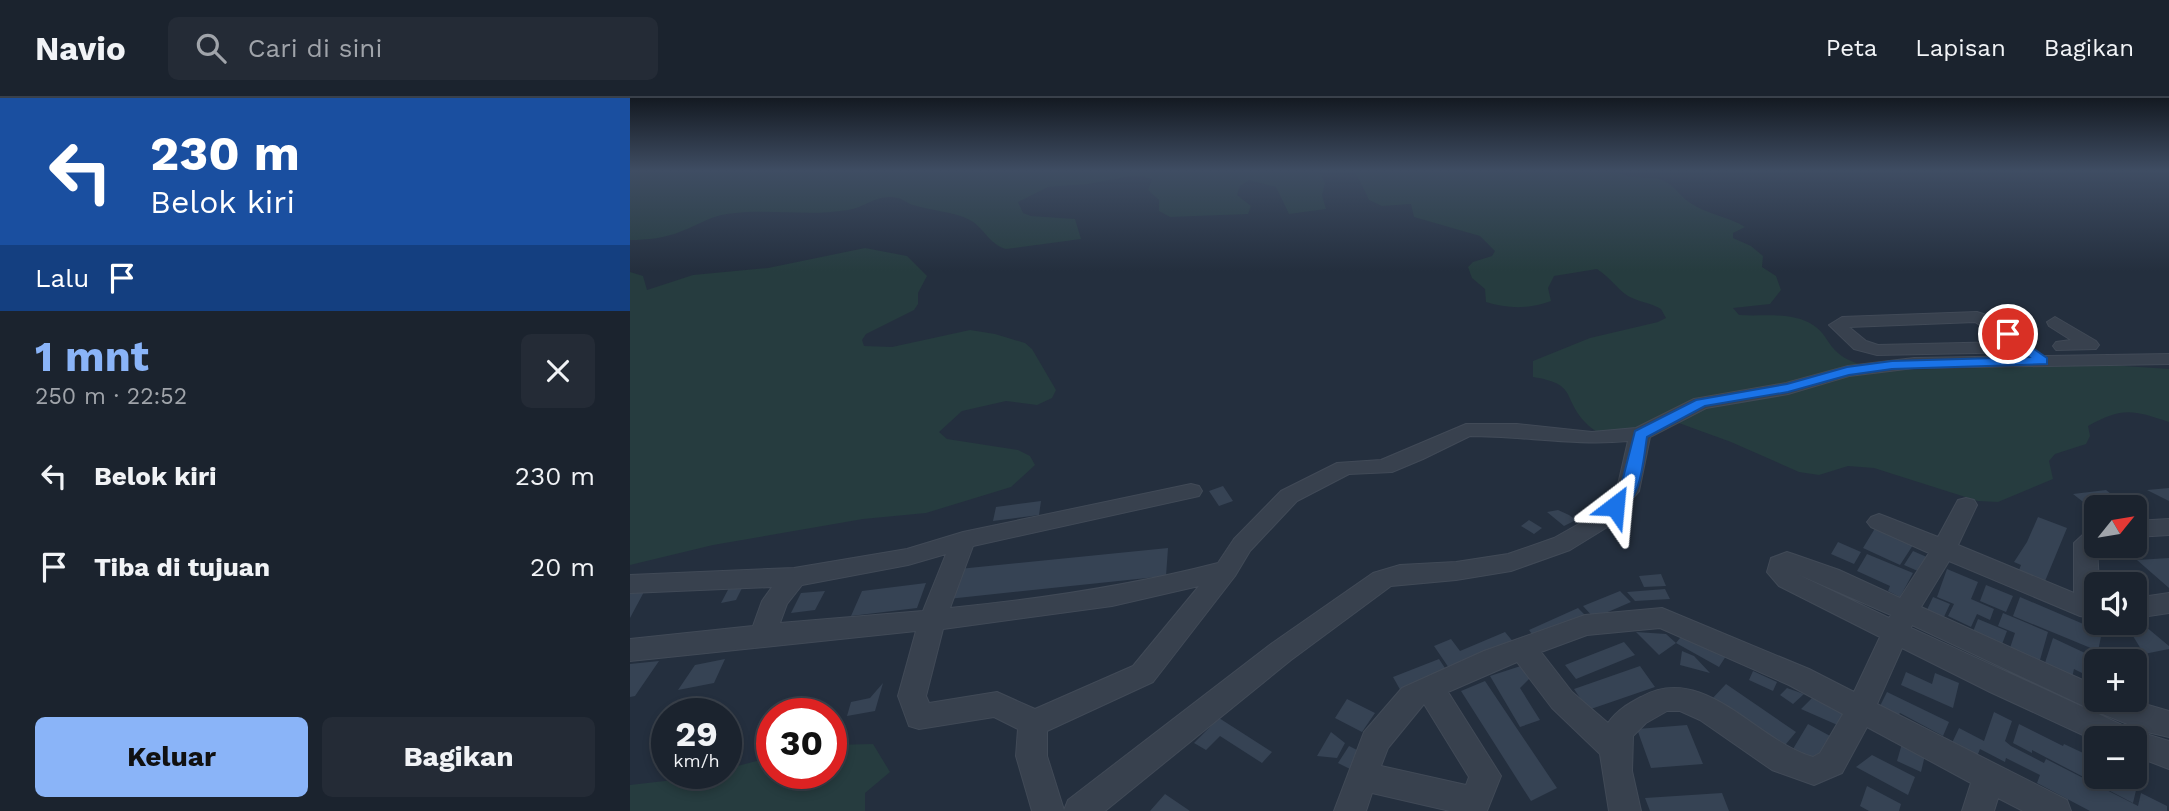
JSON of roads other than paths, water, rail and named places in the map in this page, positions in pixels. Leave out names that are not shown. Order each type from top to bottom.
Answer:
[{"type":"street","points":[[2042,361],[2025,347],[1990,322],[1977,317],[1842,322],[1837,325],[1860,345],[1877,350],[2025,347],[2090,345],[2054,321]]},
{"type":"street","points":[[1048,811],[1029,751],[1029,739],[1034,723],[1143,674],[1226,570],[1242,545],[1289,496],[1345,468],[1384,467],[1416,455],[1466,430],[1517,430],[1592,438],[1640,434],[1701,403],[1788,388],[1847,371],[1914,363],[2169,359]]},
{"type":"street","points":[[1080,811],[1281,652],[1382,579],[1400,574],[1456,571],[1511,562],[1562,544],[1601,521],[1628,491],[1640,434]]},
{"type":"street","points":[[630,584],[794,577],[908,557],[963,540],[1191,491]]},
{"type":"street","points":[[1625,811],[1615,749],[1617,729],[1625,720],[1665,699],[1681,701],[1715,714],[1782,760],[1814,771],[1831,762],[1862,708],[1901,621],[1944,549],[1966,505]]},
{"type":"street","points":[[1879,522],[2084,605]]},
{"type":"street","points":[[2147,528],[2169,527]]},
{"type":"street","points":[[963,540],[933,618],[912,696],[919,717],[997,704],[1034,723]]},
{"type":"street","points":[[630,650],[1051,605],[1165,588],[1226,570]]},
{"type":"street","points":[[763,635],[775,601],[794,577]]},
{"type":"street","points":[[2147,606],[2169,603]]},
{"type":"street","points":[[1350,811],[1375,741],[1412,696],[1585,625],[1662,618],[1740,650],[1862,708],[2054,811]]},
{"type":"street","points":[[1901,621],[2084,695]]},
{"type":"street","points":[[1901,621],[2012,689],[2095,726]]},
{"type":"street","points":[[1522,649],[1562,700],[1615,749]]},
{"type":"street","points":[[1361,776],[1475,803],[1485,776],[1429,687]]},
{"type":"street","points":[[2129,712],[2169,724]]},
{"type":"street","points":[[2147,747],[2169,755]]},
{"type":"street","points":[[1978,811],[1989,777]]}]
